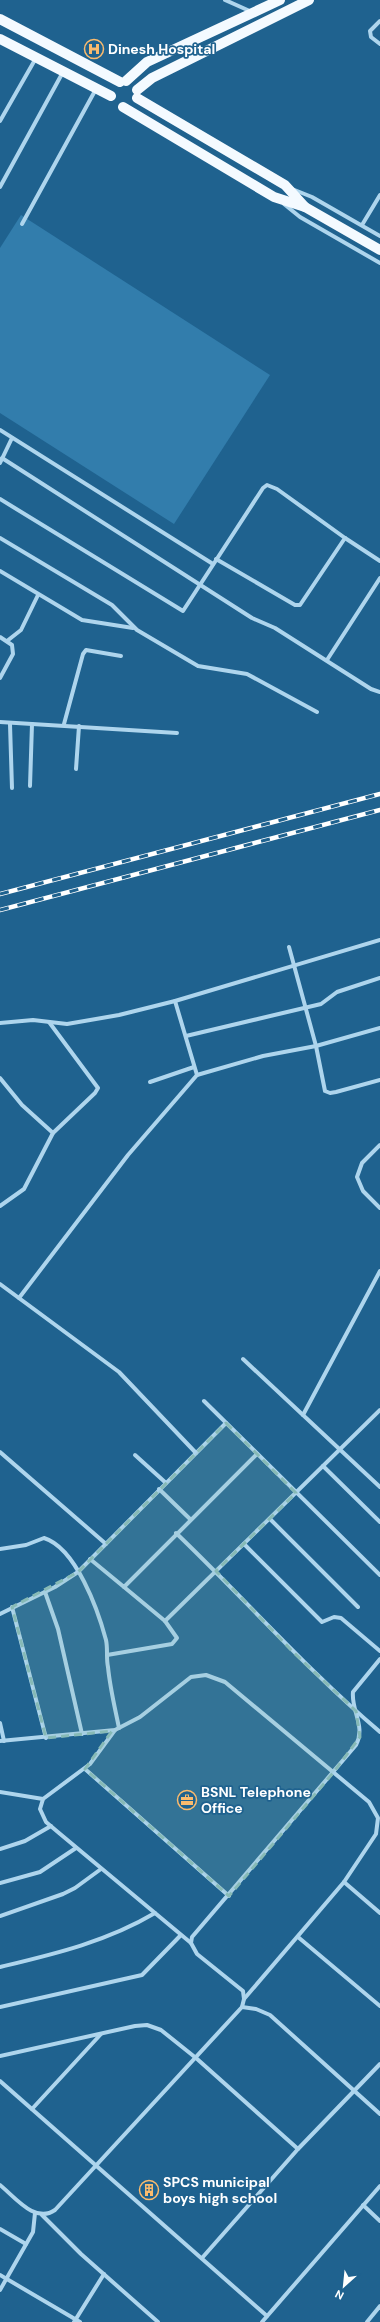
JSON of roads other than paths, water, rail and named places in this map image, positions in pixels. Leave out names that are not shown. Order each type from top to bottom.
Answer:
[{"type":"main road","points":[[280,0],[147,62],[112,88],[112,96],[115,103],[234,175],[280,200],[307,208],[380,250]]},
{"type":"main road","points":[[123,107],[130,106],[137,94],[152,78],[309,0]]},
{"type":"main road","points":[[249,15],[251,29]]},
{"type":"main road","points":[[0,19],[123,81],[133,84],[137,94],[290,189],[307,208]]},
{"type":"main road","points":[[0,39],[112,96]]},
{"type":"street","points":[[225,0],[249,15]]},
{"type":"street","points":[[380,20],[370,31],[371,37],[380,44]]},
{"type":"street","points":[[0,121],[36,58]]},
{"type":"street","points":[[0,187],[63,72]]},
{"type":"street","points":[[22,224],[97,89]]},
{"type":"street","points":[[290,189],[312,197],[380,236]]},
{"type":"street","points":[[362,225],[380,195]]},
{"type":"street","points":[[280,200],[296,214],[380,263]]},
{"type":"street","points":[[0,430],[213,564]]},
{"type":"street","points":[[12,438],[1,461],[201,584],[252,618],[276,628],[371,688],[380,692]]},
{"type":"street","points":[[0,499],[26,513],[180,611],[186,609],[216,559],[263,488],[267,485],[277,489],[345,538],[380,560]]},
{"type":"street","points":[[0,538],[112,605],[133,628],[198,666],[247,674],[317,712]]},
{"type":"street","points":[[216,559],[295,605],[300,605],[345,538]]},
{"type":"street","points":[[0,571],[82,620],[133,628]]},
{"type":"street","points":[[327,660],[380,578]]},
{"type":"street","points":[[7,641],[21,630],[38,595]]},
{"type":"street","points":[[0,637],[12,645],[13,654],[0,678]]},
{"type":"street","points":[[64,724],[86,650],[121,656]]},
{"type":"street","points":[[0,722],[10,724],[64,724],[177,732]]},
{"type":"street","points":[[10,724],[12,788]]},
{"type":"street","points":[[30,786],[32,724]]},
{"type":"street","points":[[76,769],[79,726]]},
{"type":"street","points":[[0,1023],[24,1020],[72,1024],[119,1015],[175,1001],[380,940]]},
{"type":"street","points":[[289,947],[316,1046],[325,1091],[330,1093],[336,1092],[380,1080]]},
{"type":"street","points":[[186,1036],[321,1004],[337,992],[380,978]]},
{"type":"street","points":[[175,1001],[197,1075]]},
{"type":"street","points":[[0,1206],[20,1192],[28,1184],[53,1133],[95,1093],[98,1088],[49,1022]]},
{"type":"street","points":[[19,1298],[128,1155],[197,1075],[264,1056],[316,1046],[380,1028]]},
{"type":"street","points":[[150,1082],[194,1067]]},
{"type":"street","points":[[0,1078],[22,1105],[53,1133]]},
{"type":"street","points":[[380,1146],[362,1163],[357,1177],[363,1191],[380,1208]]},
{"type":"street","points":[[303,1415],[378,1279],[380,1271]]},
{"type":"street","points":[[0,1284],[119,1372],[196,1453]]},
{"type":"street","points":[[243,1359],[380,1487]]},
{"type":"street","points":[[204,1401],[380,1574]]},
{"type":"street","points":[[165,1621],[380,1410]]},
{"type":"street","points":[[0,1614],[45,1592],[78,1572],[226,1423]]},
{"type":"street","points":[[0,1452],[106,1544]]},
{"type":"street","points":[[124,1587],[190,1519],[257,1454]]},
{"type":"street","points":[[135,1455],[166,1483]]},
{"type":"street","points":[[323,1466],[380,1522]]},
{"type":"street","points":[[159,1489],[190,1519]]},
{"type":"street","points":[[270,1519],[358,1607]]},
{"type":"street","points":[[176,1533],[216,1571],[293,1652],[380,1732]]},
{"type":"street","points":[[0,1549],[26,1545],[44,1538],[49,1540],[68,1555],[78,1572],[96,1612],[106,1640],[107,1655],[119,1728]]},
{"type":"street","points":[[244,1544],[322,1622],[334,1617],[340,1618],[380,1651]]},
{"type":"street","points":[[90,1559],[165,1621],[176,1634],[176,1642],[107,1655]]},
{"type":"street","points":[[45,1592],[58,1629],[82,1734]]},
{"type":"street","points":[[12,1607],[46,1738]]},
{"type":"street","points":[[191,1943],[195,1932],[229,1896],[356,1745],[360,1737],[360,1727],[352,1698],[353,1692],[380,1659]]},
{"type":"street","points":[[0,1723],[2,1741],[46,1738],[115,1730],[140,1717],[191,1677],[198,1675],[210,1676],[225,1682],[369,1802],[379,1819],[376,1834],[344,1882],[244,1999]]},
{"type":"street","points":[[0,2185],[35,2213],[42,2215],[49,2214],[55,2210],[242,2007],[244,1999],[243,1991],[197,1954],[191,1943],[180,1936],[155,1913],[76,1848],[42,1816],[40,1809],[43,1799],[85,1769],[115,1730]]},
{"type":"street","points":[[85,1769],[229,1896]]},
{"type":"street","points":[[0,1792],[43,1799]]},
{"type":"street","points":[[0,1849],[25,1841],[51,1826]]},
{"type":"street","points":[[0,1883],[40,1872],[76,1848]]},
{"type":"street","points":[[0,1916],[63,1894],[75,1888],[102,1869]]},
{"type":"street","points":[[344,1882],[380,1913]]},
{"type":"street","points":[[0,1967],[79,1947],[119,1933],[155,1913]]},
{"type":"street","points":[[0,2007],[142,1975],[180,1936]]},
{"type":"street","points":[[298,1937],[380,2006]]},
{"type":"street","points":[[242,2007],[256,2009],[270,2015],[380,2114]]},
{"type":"street","points":[[0,2056],[141,2025],[154,2026],[196,2058],[298,2149]]},
{"type":"street","points":[[32,2109],[102,2033]]},
{"type":"street","points":[[202,2258],[298,2149],[380,2064]]},
{"type":"street","points":[[0,2081],[267,2316]]},
{"type":"street","points":[[262,2322],[380,2186]]},
{"type":"street","points":[[363,2205],[380,2221]]},
{"type":"street","points":[[0,2290],[35,2227],[35,2213]]},
{"type":"street","points":[[42,2215],[104,2274],[158,2322]]},
{"type":"street","points":[[0,2229],[26,2244]]},
{"type":"street","points":[[0,2275],[76,2321],[104,2274]]},
{"type":"street","points":[[367,2322],[380,2306]]},
{"type":"railway","points":[[0,894],[380,794]]},
{"type":"railway","points":[[0,910],[380,810]]},
{"type":"place","name":"Dinesh Hospital","points":[[94,49]]},
{"type":"place","name":"BSNL Telephone Office","points":[[187,1800]]},
{"type":"place","name":"SPCS municipal boys high school","points":[[149,2190]]}]
